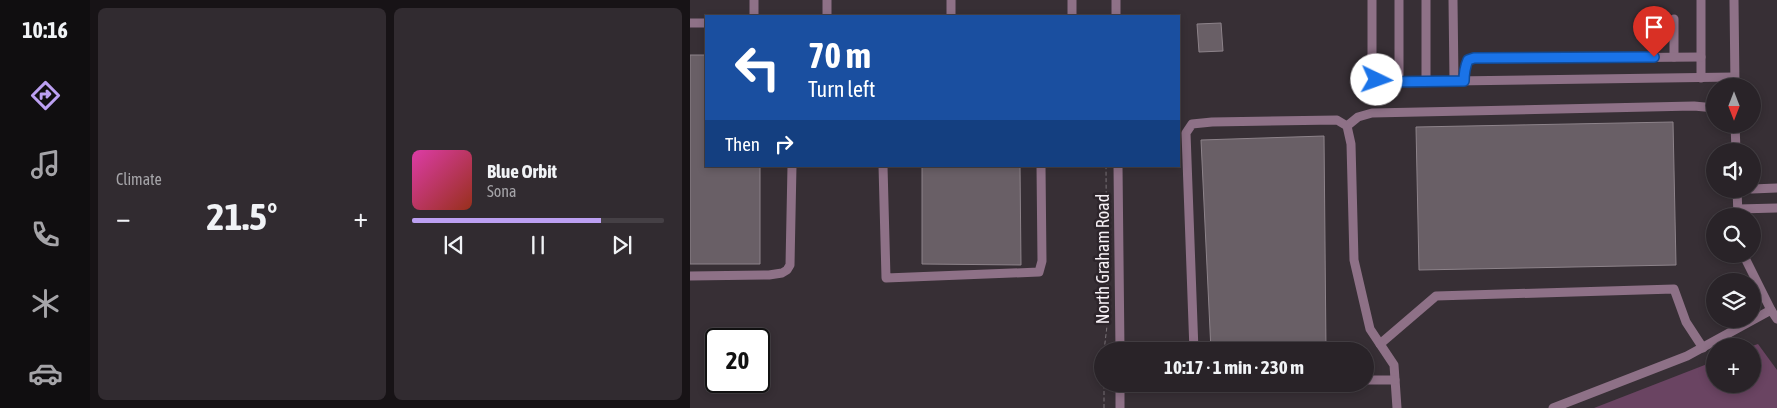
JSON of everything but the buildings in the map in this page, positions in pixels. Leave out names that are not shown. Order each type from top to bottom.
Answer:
[{"type":"street","points":[[754,0],[754,15]]},
{"type":"street","points":[[827,0],[827,15]]},
{"type":"street","points":[[951,0],[951,15]]},
{"type":"street","points":[[1072,0],[1072,15]]},
{"type":"street","points":[[1116,0],[1116,15]]},
{"type":"street","points":[[1372,0],[1373,76],[1382,82],[1706,79]]},
{"type":"street","points":[[1399,0],[1399,81]]},
{"type":"street","points":[[1426,0],[1426,81]]},
{"type":"street","points":[[1452,0],[1454,81]]},
{"type":"street","points":[[1701,0],[1701,78]]},
{"type":"street","points":[[1734,0],[1735,78]]},
{"type":"street","points":[[1674,19],[1674,57]]},
{"type":"street","points":[[690,23],[705,23]]},
{"type":"street","points":[[1464,81],[1464,70],[1468,60],[1474,58],[1701,57]]},
{"type":"street","points":[[1347,126],[1358,118],[1372,113],[1706,107]]},
{"type":"street","points":[[1194,342],[1186,133],[1192,124],[1212,122],[1336,120],[1347,126],[1351,144],[1354,260],[1370,329],[1394,365],[1397,408]]},
{"type":"street","points":[[690,276],[768,275],[782,273],[787,270],[790,265],[792,167]]},
{"type":"street","points":[[883,167],[886,278],[1039,272],[1042,260],[1041,167]]},
{"type":"street","name":"North Graham Road","points":[[1118,167],[1120,342]]},
{"type":"street","points":[[1761,189],[1777,188]]},
{"type":"street","points":[[1761,210],[1777,208]]},
{"type":"street","points":[[1748,263],[1777,319]]},
{"type":"street","points":[[1380,344],[1436,296],[1674,289],[1686,322],[1703,348]]},
{"type":"street","points":[[1553,408],[1687,356],[1771,310]]},
{"type":"street","points":[[1374,380],[1394,380]]},
{"type":"street","points":[[1120,392],[1120,408]]},
{"type":"path","points":[[1105,342],[1107,326],[1106,167]]},
{"type":"path","points":[[1104,392],[1104,408]]},
{"type":"shaded area","points":[[1761,348],[1777,370],[1777,408],[1594,408],[1706,364],[1706,393],[1761,393]]},
{"type":"route","points":[[1377,80],[1382,82],[1464,81],[1464,70],[1468,60],[1474,58],[1654,57]]}]
